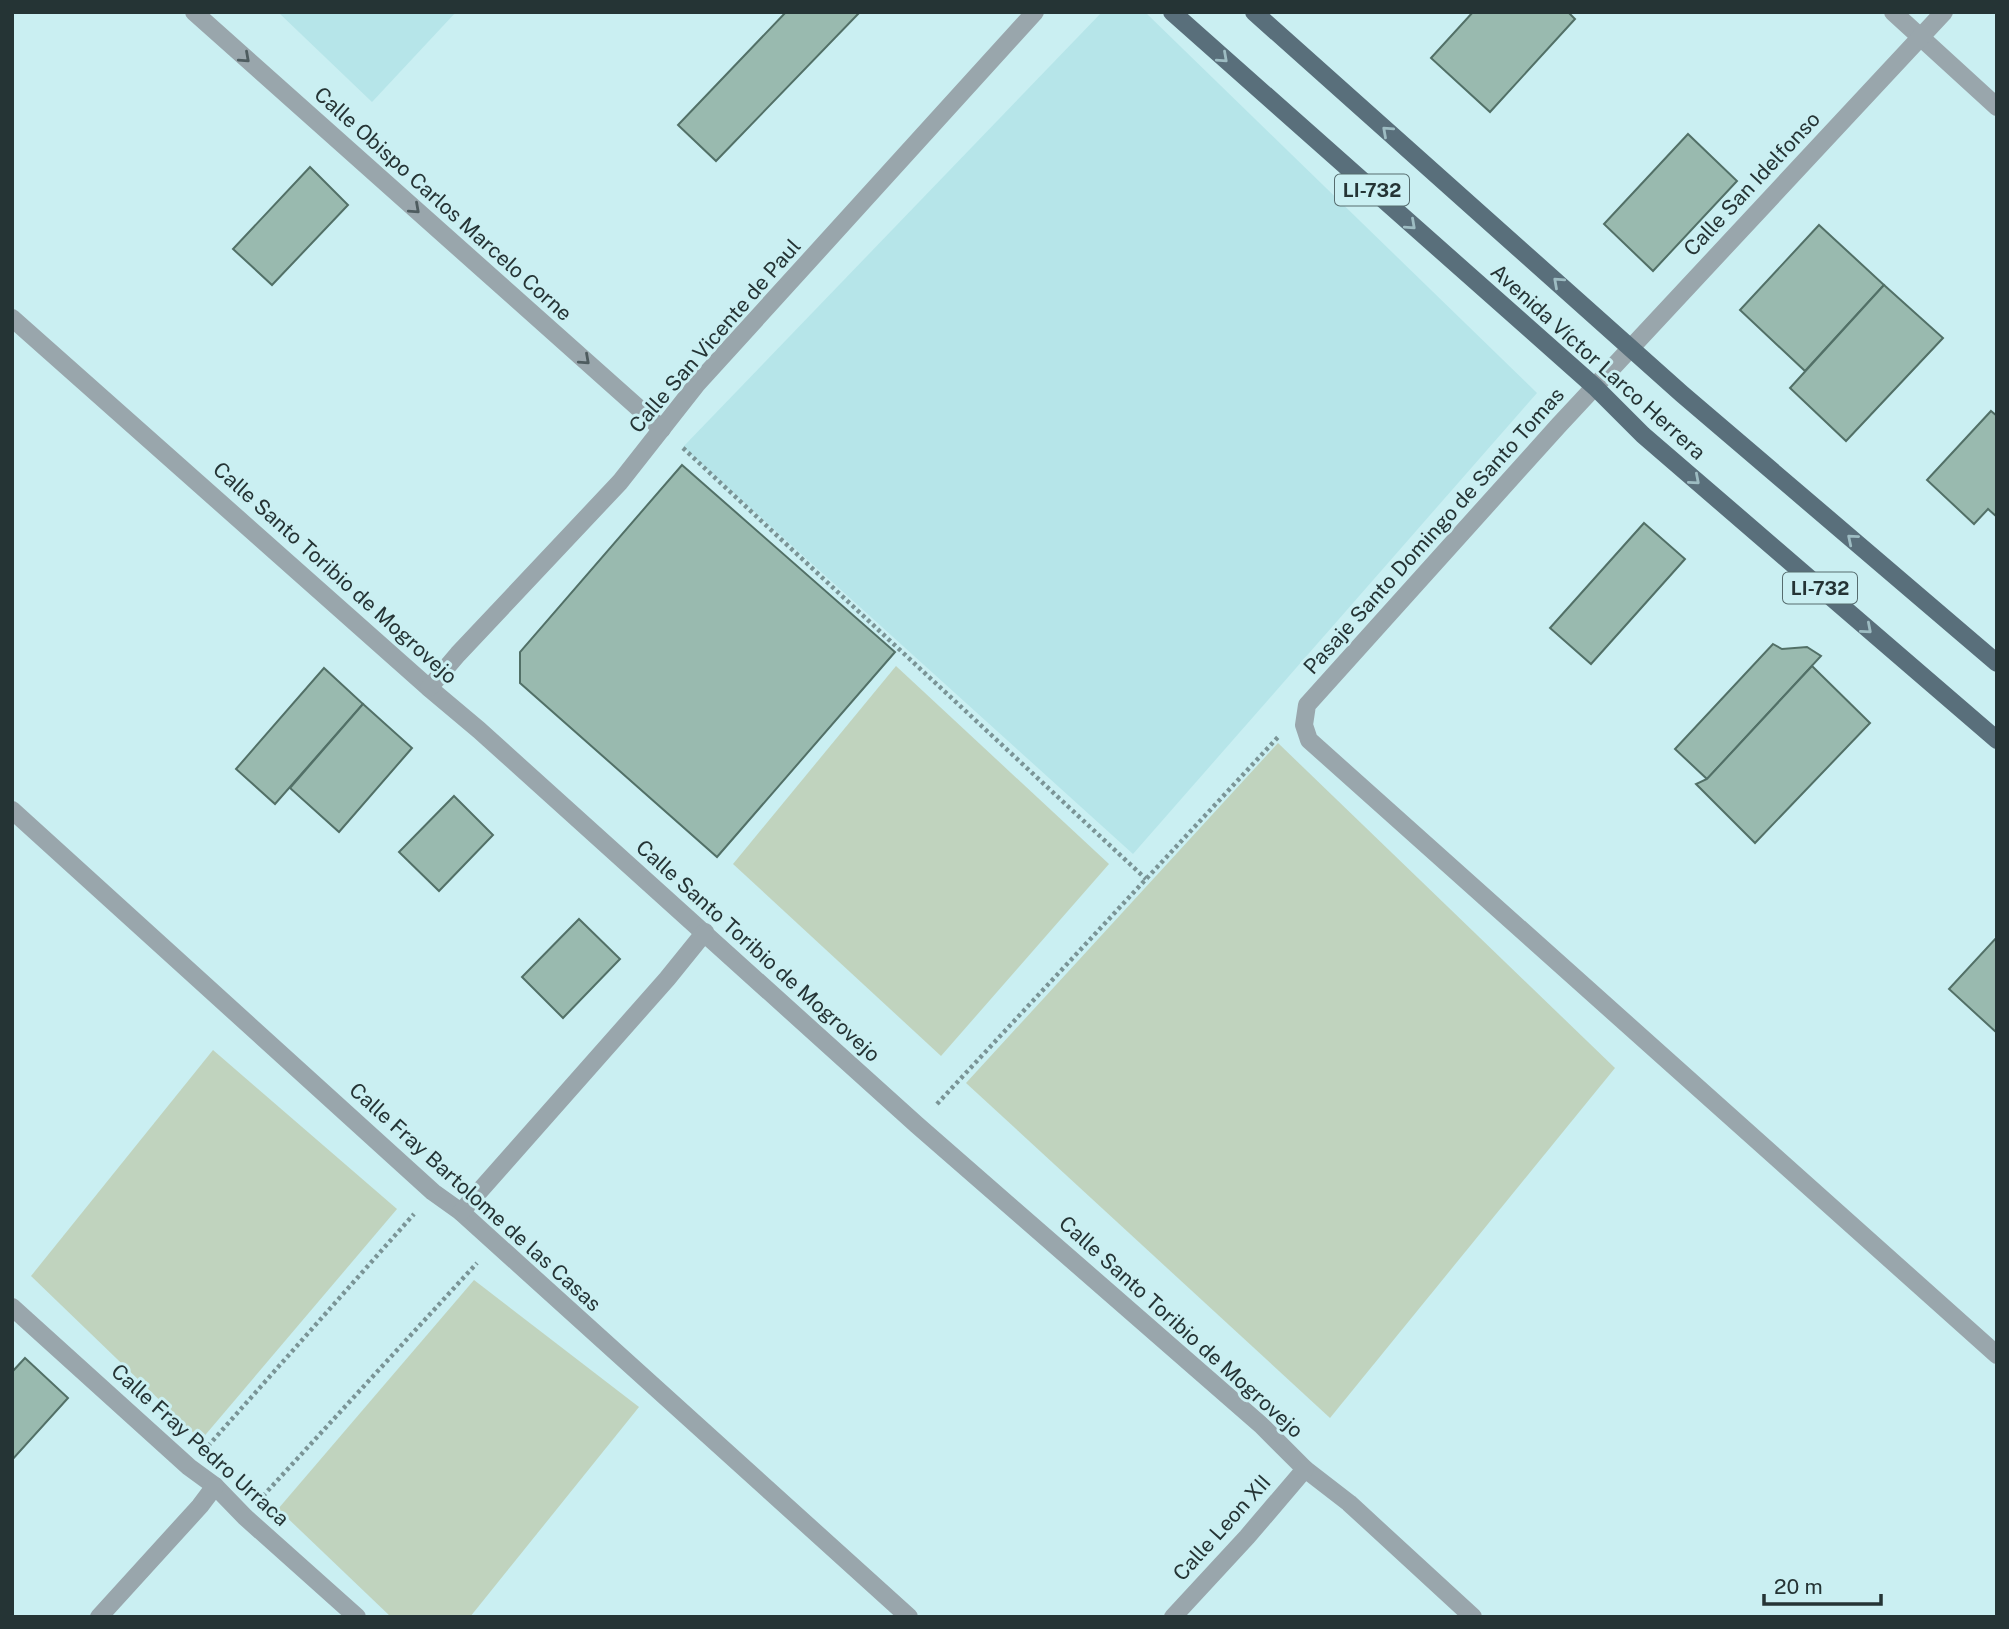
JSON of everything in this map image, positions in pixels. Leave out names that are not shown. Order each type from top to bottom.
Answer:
[{"type":"main road","name":"Avenida Víctor Larco Herrera","points":[[1172,12],[1595,387],[1643,435],[1997,740]]},
{"type":"main road","name":"Avenida Víctor Larco Herrera","points":[[1254,12],[1682,394],[1997,663]]},
{"type":"street","name":"Calle Obispo Carlos Marcelo Corne","points":[[194,12],[662,429]]},
{"type":"street","name":"Calle San Vicente de Paul","points":[[429,688],[620,482],[698,384],[1035,12]]},
{"type":"street","points":[[1893,12],[1997,107]]},
{"type":"street","name":"Calle San Idelfonso","points":[[1595,387],[1944,12]]},
{"type":"street","name":"Calle Santo Toribio de Mogrovejo","points":[[12,318],[479,730],[917,1125],[1261,1425],[1305,1469],[1349,1503],[1473,1617]]},
{"type":"street","name":"Pasaje Santo Domingo de Santo Tomas","points":[[1307,705],[1595,387]]},
{"type":"street","points":[[1307,705],[1304,725],[1309,740],[1997,1355]]},
{"type":"street","name":"Calle Fray Bartolome de las Casas","points":[[12,810],[433,1192],[461,1212],[909,1617]]},
{"type":"street","points":[[461,1212],[667,979],[705,932]]},
{"type":"street","name":"Calle Fray Pedro Urraca","points":[[12,1307],[189,1467],[215,1486],[245,1517],[357,1617]]},
{"type":"street","name":"Calle Leon XII","points":[[1173,1617],[1305,1469]]},
{"type":"street","points":[[99,1617],[215,1486]]},
{"type":"path","points":[[662,429],[1146,879]]},
{"type":"path","points":[[917,1125],[1307,705]]},
{"type":"path","points":[[189,1467],[433,1192]]},
{"type":"path","points":[[245,1517],[494,1244]]},
{"type":"shaded area","points":[[278,12],[456,12],[372,102]]},
{"type":"shaded area","points":[[1102,12],[1145,12],[1537,393],[1133,854],[683,447]]},
{"type":"green space","points":[[896,666],[1109,864],[941,1056],[733,864]]},
{"type":"green space","points":[[1278,743],[1615,1068],[1330,1418],[966,1083]]},
{"type":"green space","points":[[213,1050],[397,1209],[201,1440],[31,1276]]},
{"type":"green space","points":[[474,1280],[639,1407],[470,1617],[391,1617],[278,1509]]},
{"type":"building","points":[[786,12],[860,12],[716,161],[678,125]]},
{"type":"building","points":[[1473,12],[1568,12],[1575,19],[1490,112],[1431,58]]},
{"type":"building","points":[[1688,134],[1737,181],[1653,271],[1604,224]]},
{"type":"building","points":[[310,167],[348,205],[272,285],[233,249]]},
{"type":"building","points":[[1819,225],[1884,285],[1805,371],[1740,310]]},
{"type":"building","points":[[1884,285],[1943,338],[1846,441],[1790,388]]},
{"type":"building","points":[[1991,411],[1997,416],[1997,517],[1988,509],[1974,524],[1927,480]]},
{"type":"building","points":[[682,465],[895,652],[717,857],[520,683],[520,652]]},
{"type":"building","points":[[1644,523],[1685,559],[1591,664],[1550,628]]},
{"type":"building","points":[[1773,644],[1782,649],[1807,647],[1821,656],[1707,779],[1675,749]]},
{"type":"building","points":[[1812,666],[1870,723],[1755,843],[1696,784],[1707,779]]},
{"type":"building","points":[[324,668],[363,704],[275,804],[236,769]]},
{"type":"building","points":[[363,704],[412,748],[339,832],[290,788]]},
{"type":"building","points":[[454,796],[493,835],[439,891],[399,852]]},
{"type":"building","points":[[579,919],[620,959],[563,1018],[522,977]]},
{"type":"building","points":[[1997,937],[1997,1033],[1949,989]]},
{"type":"building","points":[[25,1358],[68,1398],[12,1460],[12,1372]]}]
